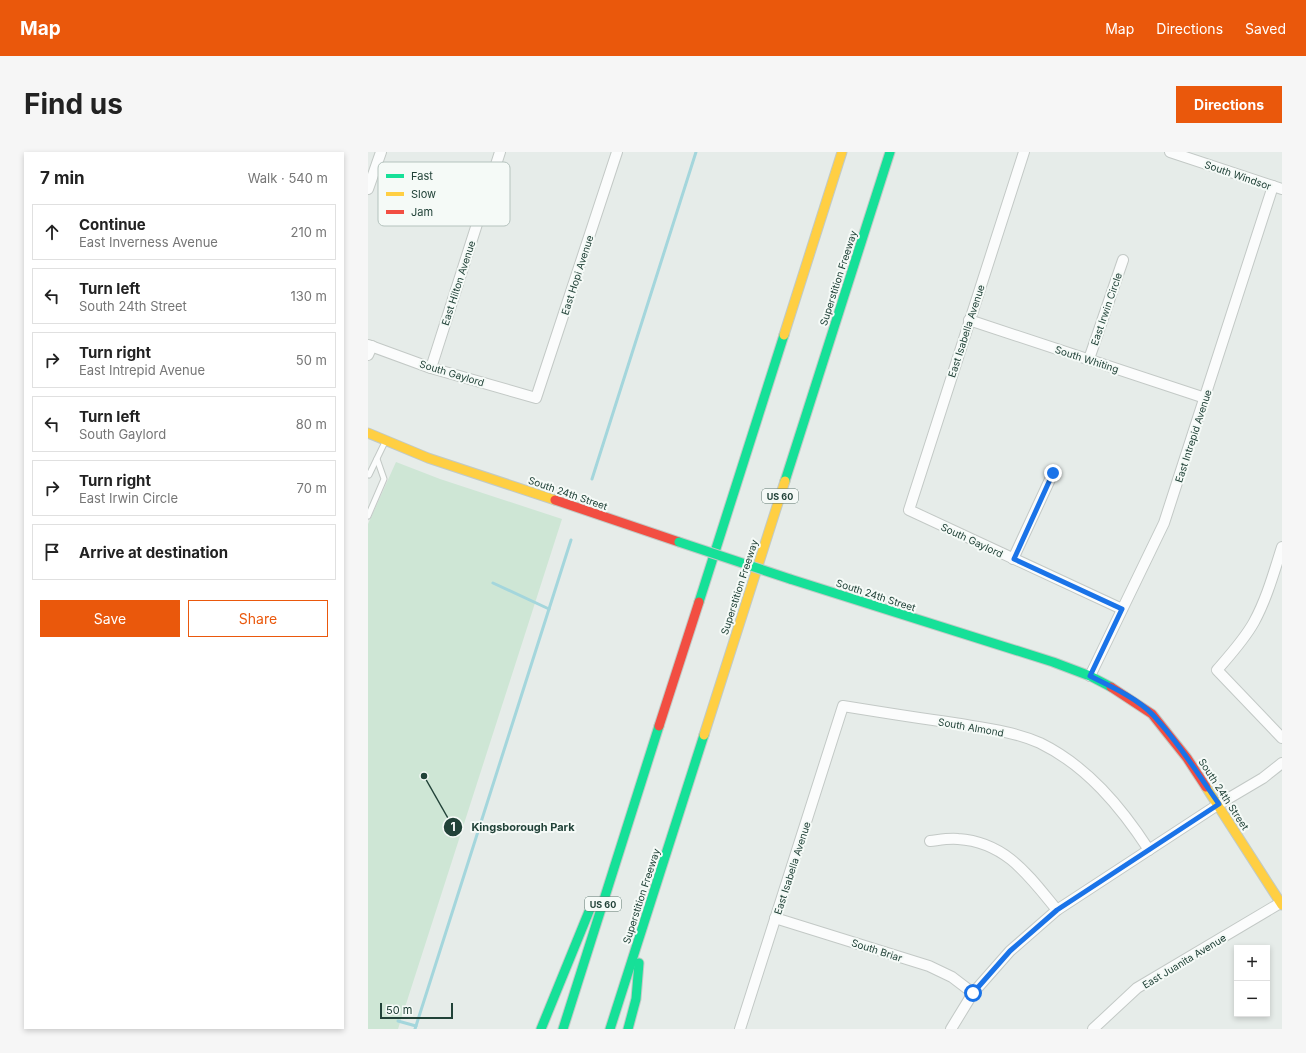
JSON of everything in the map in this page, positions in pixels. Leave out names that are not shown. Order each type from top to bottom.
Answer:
[{"type":"main road","name":"US 60","points":[[563,1029],[842,152]]},
{"type":"main road","name":"Superstition Freeway","points":[[610,1029],[890,152]]},
{"type":"main road","name":"South 24th Street","points":[[368,433],[428,458],[790,580],[1090,676],[1119,691],[1152,714],[1188,758],[1282,903]]},
{"type":"main road","points":[[541,1029],[643,780]]},
{"type":"main road","points":[[628,1029],[636,999],[641,932]]},
{"type":"street","points":[[368,189],[381,152]]},
{"type":"street","name":"East Hilton Avenue","points":[[497,162],[500,152]]},
{"type":"street","name":"East Hopi Avenue","points":[[536,398],[617,152]]},
{"type":"street","name":"East Isabella Avenue","points":[[909,510],[1024,152]]},
{"type":"street","name":"South Windsor","points":[[1170,152],[1277,188]]},
{"type":"street","name":"East Intrepid Avenue","points":[[1090,676],[1164,523],[1277,188]]},
{"type":"street","name":"East Hilton Avenue","points":[[431,368],[476,226]]},
{"type":"street","name":"East Irwin Circle","points":[[1089,359],[1123,260]]},
{"type":"street","name":"South Whiting","points":[[969,320],[1205,398]]},
{"type":"street","name":"South Gaylord","points":[[369,349],[536,398]]},
{"type":"street","points":[[1014,559],[1053,473]]},
{"type":"street","name":"South Gaylord","points":[[909,510],[1122,609]]},
{"type":"street","points":[[1282,547],[1268,591],[1254,622],[1240,644],[1216,670],[1282,738]]},
{"type":"street","name":"East Isabella Avenue","points":[[740,1029],[844,706]]},
{"type":"street","name":"South Almond","points":[[844,706],[1002,731],[1039,743],[1070,761],[1104,790],[1131,822],[1149,850]]},
{"type":"street","points":[[951,1029],[973,993],[1010,951],[1057,910],[1219,804],[1263,778],[1282,763]]},
{"type":"street","points":[[930,841],[958,839],[984,844],[1006,855],[1026,872],[1057,910]]},
{"type":"street","name":"East Juanita Avenue","points":[[1093,1029],[1137,988],[1282,903]]},
{"type":"street","name":"South Briar","points":[[776,918],[929,966],[952,977],[973,993]]},
{"type":"lane","points":[[369,475],[385,441]]},
{"type":"lane","points":[[368,516],[384,479],[377,459]]},
{"type":"green space","points":[[396,462],[440,479],[562,519],[398,1029],[368,1029],[368,524]]},
{"type":"waterway","points":[[592,479],[696,152]]},
{"type":"waterway","points":[[415,1029],[571,540]]},
{"type":"waterway","points":[[493,583],[549,609]]},
{"type":"waterway","points":[[398,1021],[416,1026]]},
{"type":"traffic: fast","points":[[785,481],[890,152]]},
{"type":"traffic: fast","points":[[699,602],[784,335]]},
{"type":"traffic: fast","points":[[679,542],[790,579]]},
{"type":"traffic: fast","points":[[790,579],[1053,662],[1090,676],[1111,687]]},
{"type":"traffic: fast","points":[[563,1029],[659,726]]},
{"type":"traffic: fast","points":[[610,1029],[704,735]]},
{"type":"traffic: fast","points":[[541,1029],[592,904]]},
{"type":"traffic: fast","points":[[628,1029],[636,999],[639,963]]},
{"type":"traffic: slow","points":[[784,335],[842,152]]},
{"type":"traffic: slow","points":[[368,433],[428,458],[555,500]]},
{"type":"traffic: slow","points":[[704,735],[785,481]]},
{"type":"traffic: slow","points":[[1206,787],[1282,905]]},
{"type":"traffic: jam","points":[[555,500],[679,542]]},
{"type":"traffic: jam","points":[[659,726],[699,602]]},
{"type":"traffic: jam","points":[[1111,687],[1152,714],[1187,758],[1206,787]]},
{"type":"place","name":"Kingsborough Park","points":[[424,776]]},
{"type":"route","points":[[973,993],[1010,951],[1057,910],[1219,804],[1188,758],[1152,714],[1119,691],[1090,676],[1122,609],[1014,559],[1053,473]]}]
